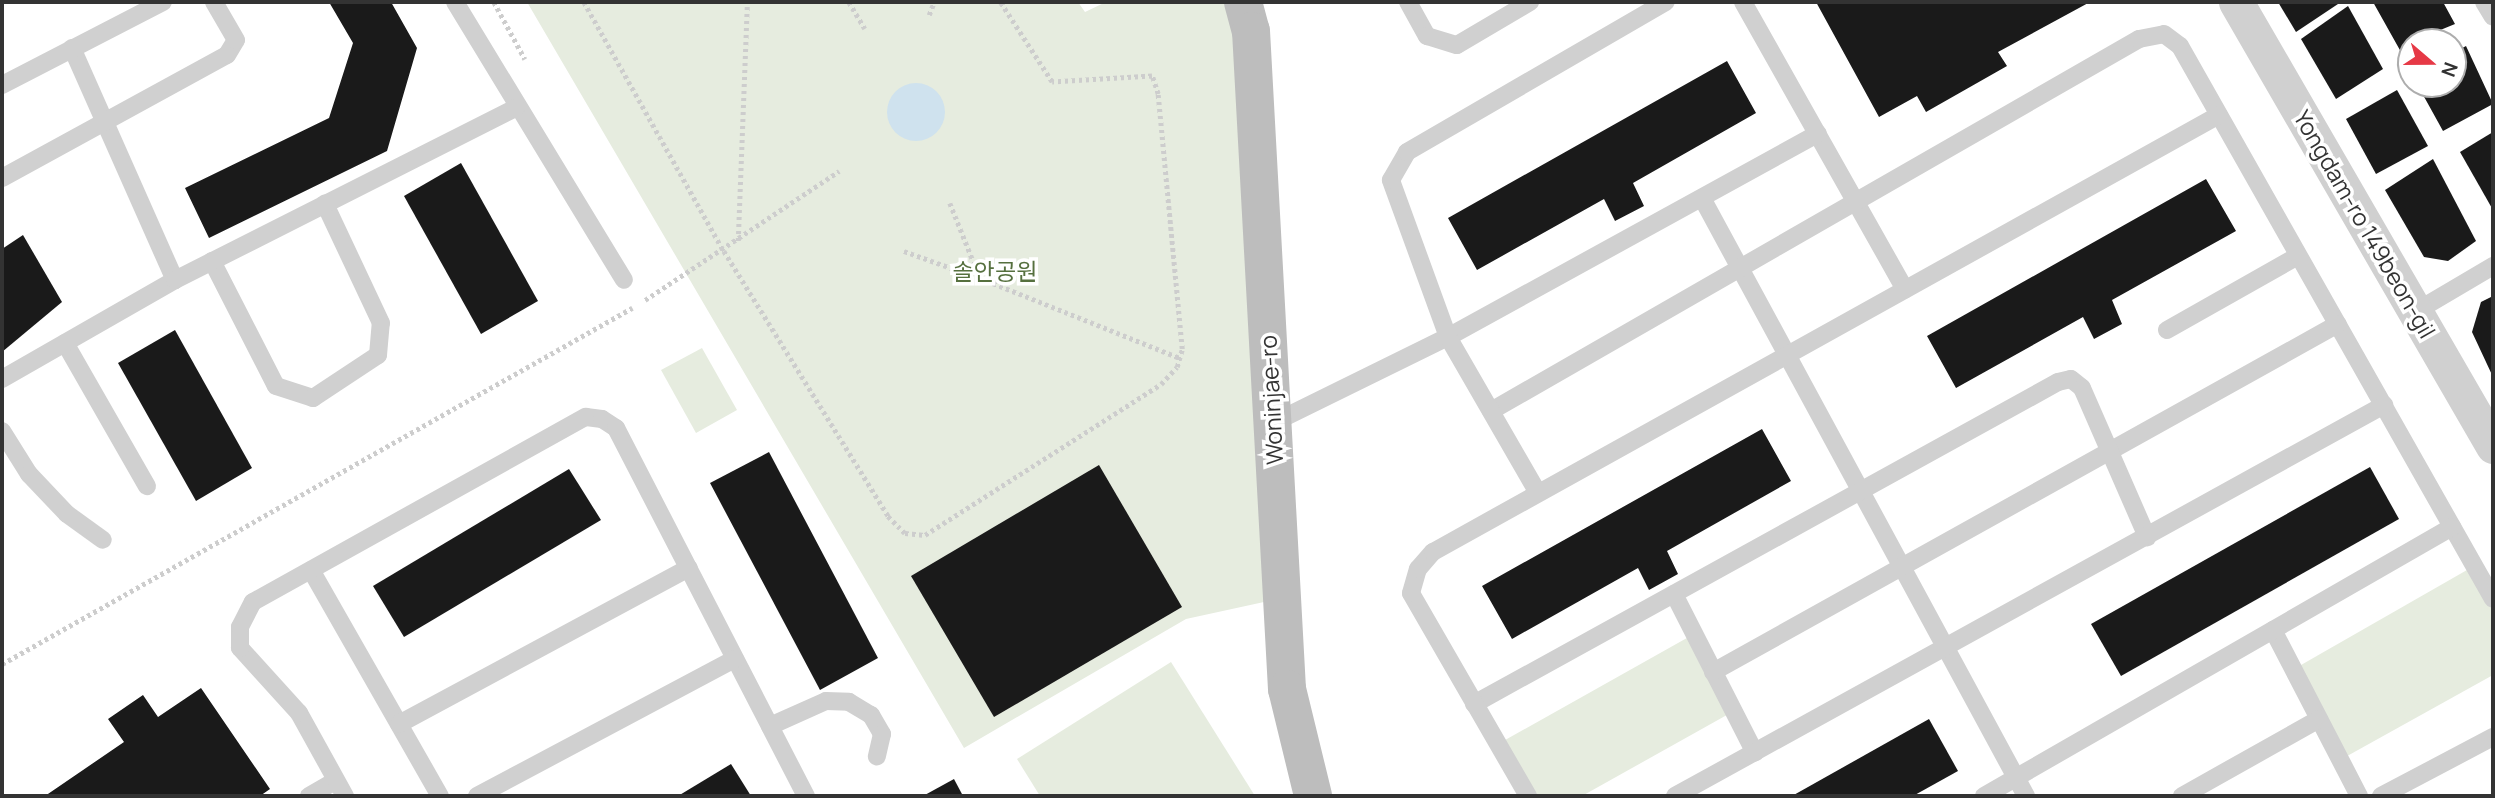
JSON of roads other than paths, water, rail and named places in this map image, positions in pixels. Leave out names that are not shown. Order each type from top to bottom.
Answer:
[{"type":"main road","name":"Woninjae-ro","points":[[1243,2],[1251,31],[1287,689],[1313,796]]},
{"type":"street","name":"Yongdam-ro 149beon-gil","points":[[2236,2],[2493,446]]},
{"type":"lane","points":[[2,85],[163,2]]},
{"type":"lane","points":[[2,178],[227,55],[236,40],[214,2]]},
{"type":"lane","points":[[455,2],[516,108],[624,280]]},
{"type":"lane","points":[[1409,2],[1427,36],[1457,45],[1530,2]]},
{"type":"lane","points":[[1538,493],[1448,337],[1391,180],[1407,152],[1666,2]]},
{"type":"lane","points":[[1743,2],[1905,289]]},
{"type":"lane","points":[[2484,2],[2493,17]]},
{"type":"lane","points":[[1491,411],[2139,39],[2164,34],[2180,46],[2493,599]]},
{"type":"lane","points":[[72,48],[175,280]]},
{"type":"lane","points":[[2,379],[175,280],[516,108]]},
{"type":"lane","points":[[1528,796],[1411,593],[1418,569],[1433,552],[2219,115]]},
{"type":"lane","points":[[1273,423],[1448,337],[1818,134]]},
{"type":"lane","points":[[1702,198],[2026,796]]},
{"type":"lane","points":[[212,261],[276,386],[313,398],[378,355],[381,323],[325,204]]},
{"type":"lane","points":[[2166,330],[2298,256]]},
{"type":"lane","points":[[2415,312],[2493,266]]},
{"type":"lane","points":[[1713,672],[2337,324]]},
{"type":"lane","points":[[65,343],[148,486]]},
{"type":"lane","points":[[1475,704],[1861,490],[2071,379],[2082,388],[2147,537]]},
{"type":"lane","points":[[1675,796],[2384,405]]},
{"type":"lane","points":[[345,796],[299,713],[240,648],[240,627],[253,602],[586,417],[602,419],[616,428],[806,796]]},
{"type":"lane","points":[[2,431],[29,474],[67,514],[103,540]]},
{"type":"lane","points":[[1984,796],[2452,527]]},
{"type":"lane","points":[[399,724],[688,568]]},
{"type":"lane","points":[[311,570],[440,796]]},
{"type":"lane","points":[[1674,593],[1755,753]]},
{"type":"lane","points":[[2273,630],[2359,796]]},
{"type":"lane","points":[[477,796],[735,659]]},
{"type":"lane","points":[[770,726],[826,701],[849,702],[871,715],[881,734],[877,756]]},
{"type":"lane","points":[[2182,796],[2319,719]]},
{"type":"lane","points":[[2381,796],[2493,737]]},
{"type":"lane","points":[[309,796],[335,781]]},
{"type":"water","points":[[916,83],[927,85],[940,96],[945,112],[943,123],[932,136],[916,141],[905,139],[892,128],[887,112],[889,101],[900,88]]},
{"type":"park label","name":"솔안공원","points":[[995,271]]}]
